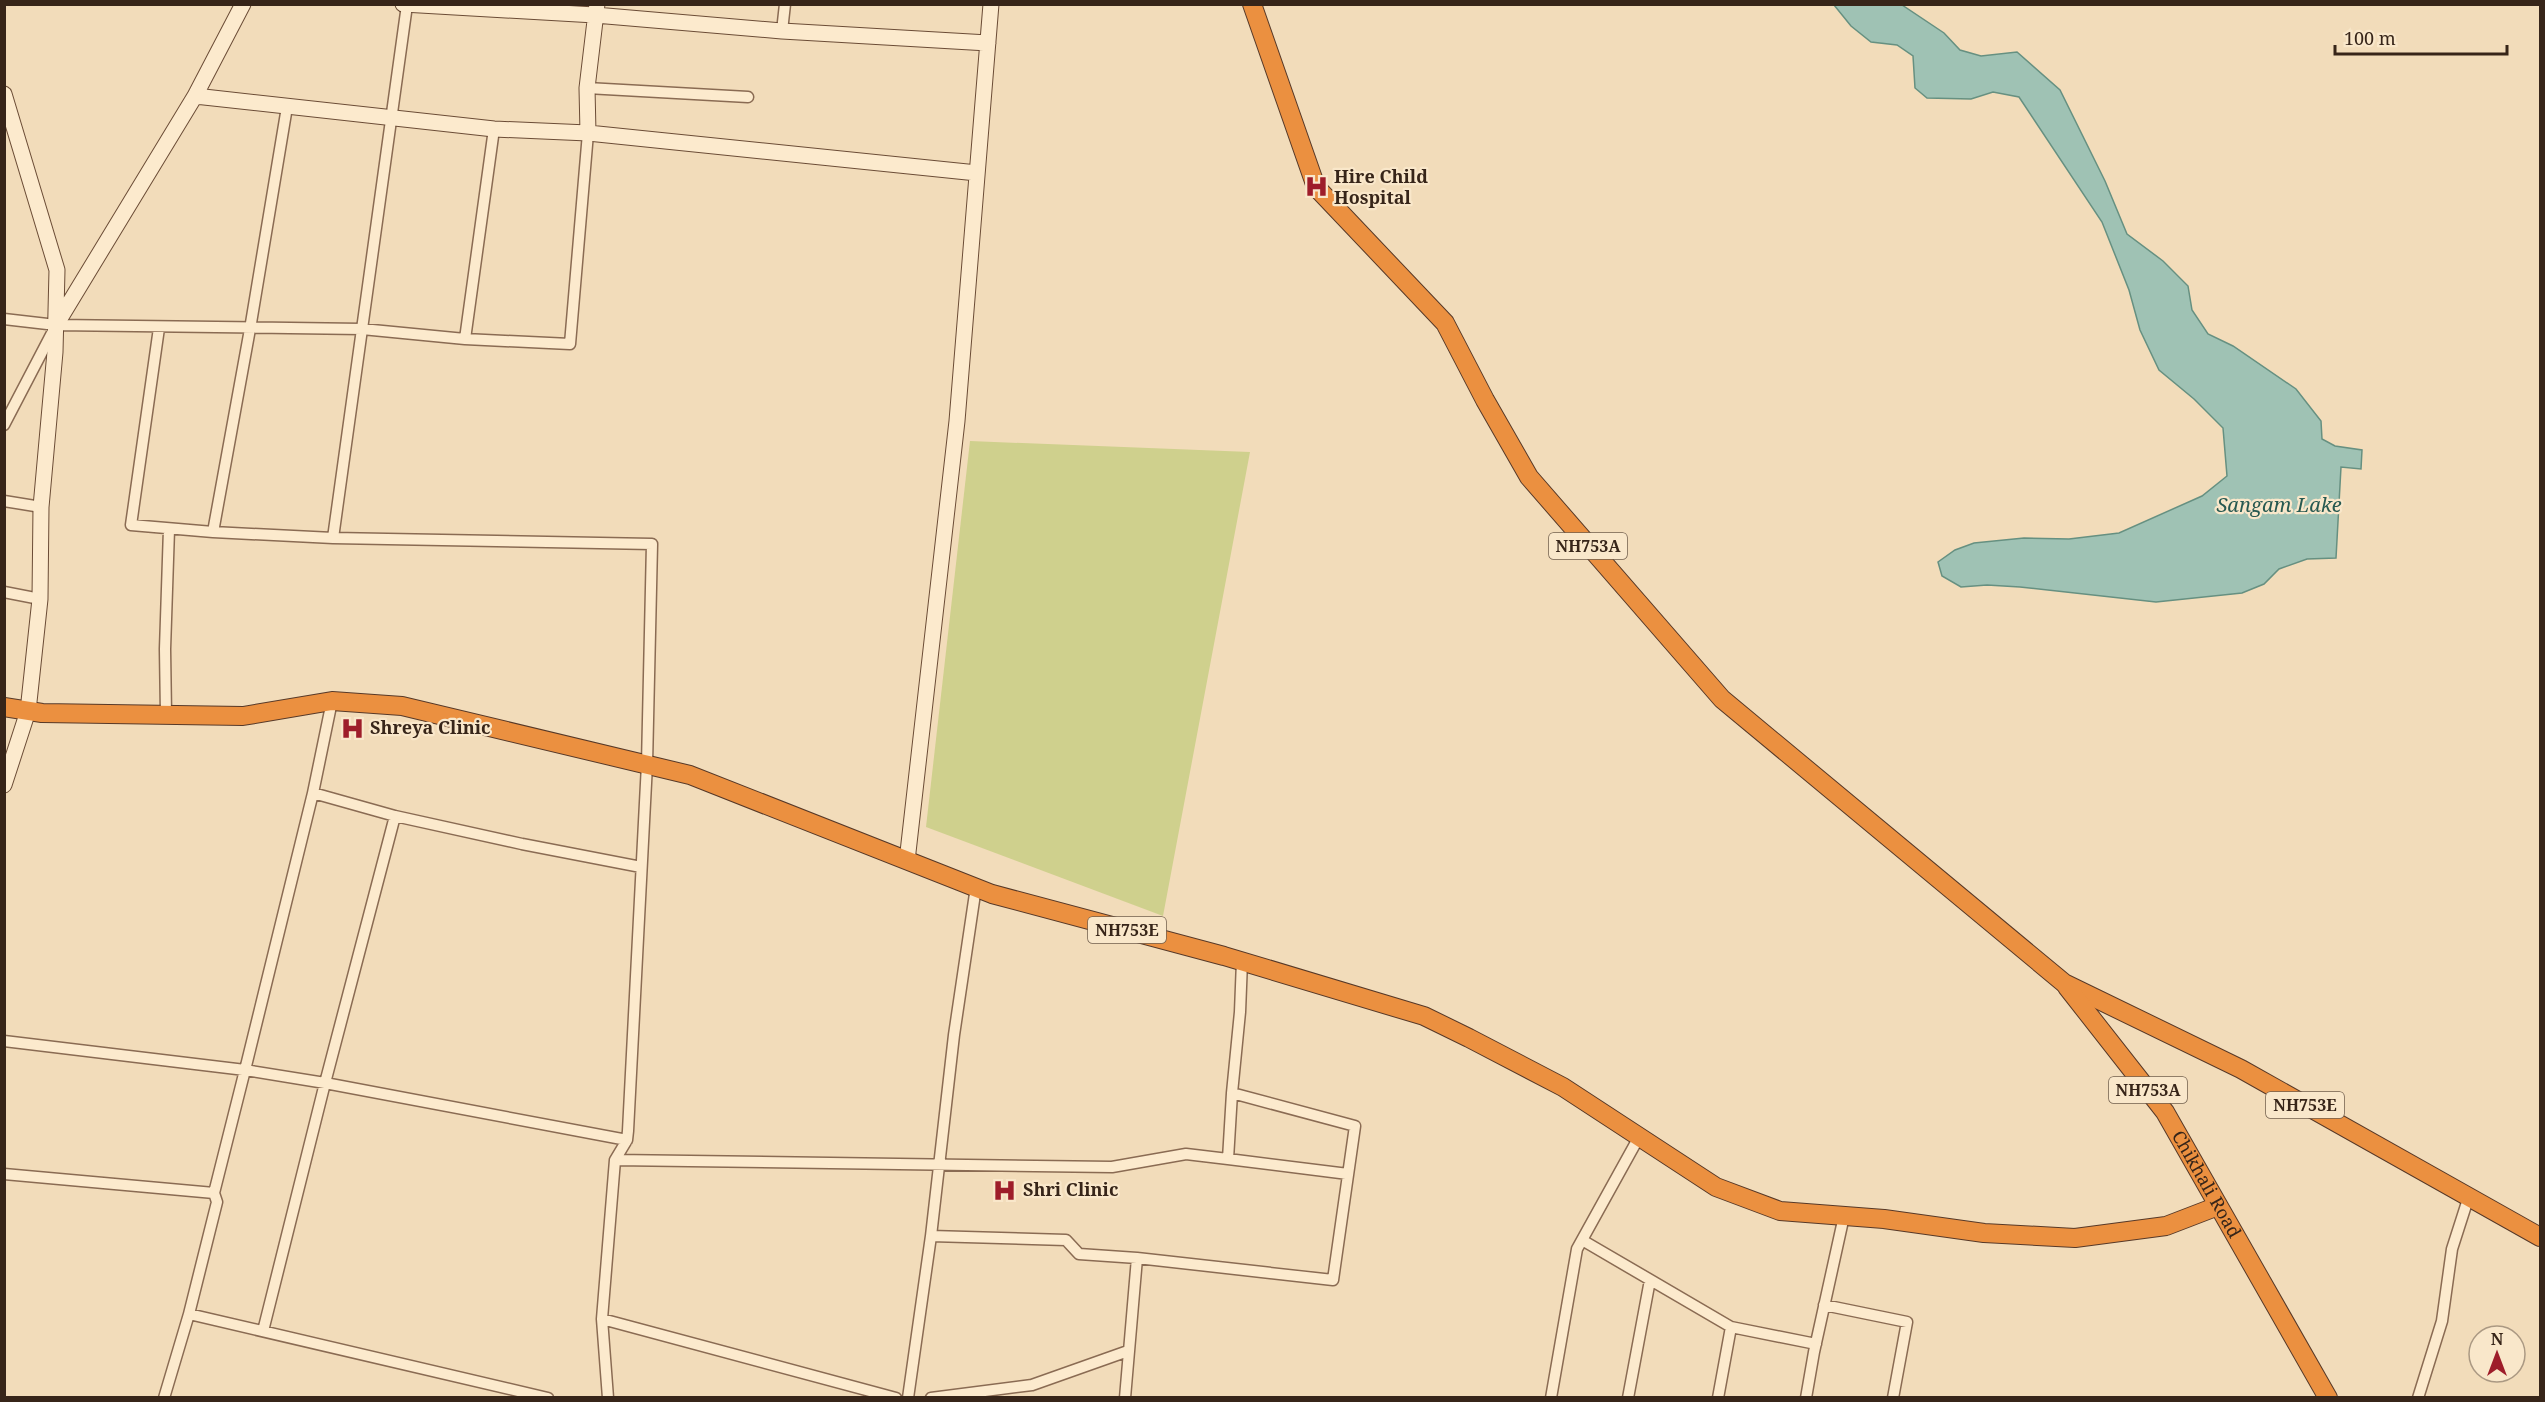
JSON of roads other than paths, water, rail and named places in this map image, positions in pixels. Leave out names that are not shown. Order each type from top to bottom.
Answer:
[{"type":"highway","name":"NH753A","points":[[1252,4],[1316,187],[1445,323],[1529,477],[1722,699],[2064,983]]},
{"type":"highway","name":"NH753E","points":[[4,706],[42,713],[243,716],[332,701],[402,706],[690,775],[992,894],[1242,961],[1424,1016],[1563,1088],[1716,1187],[1780,1211],[1884,1219],[1984,1233],[2075,1238],[2166,1226],[2218,1206]]},
{"type":"highway","name":"NH753E","points":[[2064,983],[2241,1069],[2541,1237]]},
{"type":"highway","name":"Chikhali Road","points":[[2064,983],[2165,1112],[2328,1398]]},
{"type":"street","points":[[4,425],[56,326],[195,96],[243,4]]},
{"type":"street","points":[[782,31],[785,4]]},
{"type":"street","points":[[907,861],[957,421],[991,4]]},
{"type":"street","points":[[333,538],[405,5],[596,10],[782,31],[988,43]]},
{"type":"street","points":[[4,319],[56,326],[362,329],[465,339],[570,344],[588,133],[587,88],[596,10]]},
{"type":"street","points":[[587,88],[748,97]]},
{"type":"street","points":[[4,94],[57,270],[56,326],[41,507],[40,599],[28,711],[4,785]]},
{"type":"street","points":[[195,96],[494,129],[588,133],[977,173]]},
{"type":"street","points":[[213,532],[287,107]]},
{"type":"street","points":[[465,339],[494,129]]},
{"type":"street","points":[[159,328],[131,525],[169,530],[333,538],[652,544],[647,764],[627,1140],[615,1160],[602,1319],[608,1398]]},
{"type":"street","points":[[4,501],[41,507]]},
{"type":"street","points":[[166,715],[165,649],[169,530]]},
{"type":"street","points":[[4,592],[40,599]]},
{"type":"street","points":[[164,1398],[189,1314],[217,1202],[214,1193],[313,793],[332,701]]},
{"type":"street","points":[[313,793],[395,816],[641,867]]},
{"type":"street","points":[[263,1330],[395,816]]},
{"type":"street","points":[[908,1398],[931,1236],[954,1035],[976,887]]},
{"type":"street","points":[[1228,1159],[1242,961]]},
{"type":"street","points":[[4,1041],[245,1070],[627,1140]]},
{"type":"street","points":[[931,1236],[1066,1240],[1078,1254],[1137,1258],[1333,1280],[1355,1126],[1232,1093]]},
{"type":"street","points":[[1551,1398],[1577,1248],[1638,1137]]},
{"type":"street","points":[[615,1160],[1112,1167],[1186,1154],[1348,1174]]},
{"type":"street","points":[[4,1174],[214,1193]]},
{"type":"street","points":[[2418,1398],[2442,1321],[2452,1250],[2469,1196]]},
{"type":"street","points":[[1806,1398],[1844,1216]]},
{"type":"street","points":[[1581,1240],[1731,1327],[1816,1344]]},
{"type":"street","points":[[1125,1398],[1137,1258]]},
{"type":"street","points":[[1628,1398],[1650,1280]]},
{"type":"street","points":[[1824,1305],[1907,1322],[1893,1398]]},
{"type":"street","points":[[189,1314],[548,1398]]},
{"type":"street","points":[[602,1319],[896,1398]]},
{"type":"street","points":[[1718,1398],[1731,1327]]},
{"type":"street","points":[[931,1398],[1032,1385],[1128,1351]]},
{"type":"water","name":"Sangam Lake","points":[[1834,5],[1902,5],[1944,33],[1960,50],[1981,56],[2017,52],[2060,90],[2105,181],[2127,234],[2163,261],[2188,286],[2192,310],[2208,334],[2233,346],[2296,389],[2321,421],[2322,439],[2335,446],[2362,450],[2361,469],[2341,467],[2336,558],[2307,559],[2279,569],[2264,584],[2242,593],[2156,602],[2020,587],[1987,585],[1961,587],[1942,576],[1938,562],[1955,550],[1974,543],[2024,538],[2069,539],[2119,533],[2202,496],[2227,476],[2223,428],[2194,399],[2159,370],[2140,330],[2129,290],[2102,222],[2019,97],[1993,92],[1971,99],[1927,98],[1915,88],[1913,56],[1897,45],[1871,42],[1851,26]]},
{"type":"place","name":"Hire Child Hospital","points":[[1316,187]]},
{"type":"place","name":"Shreya Clinic","points":[[352,728]]},
{"type":"place","name":"Shri Clinic","points":[[1005,1190]]}]
